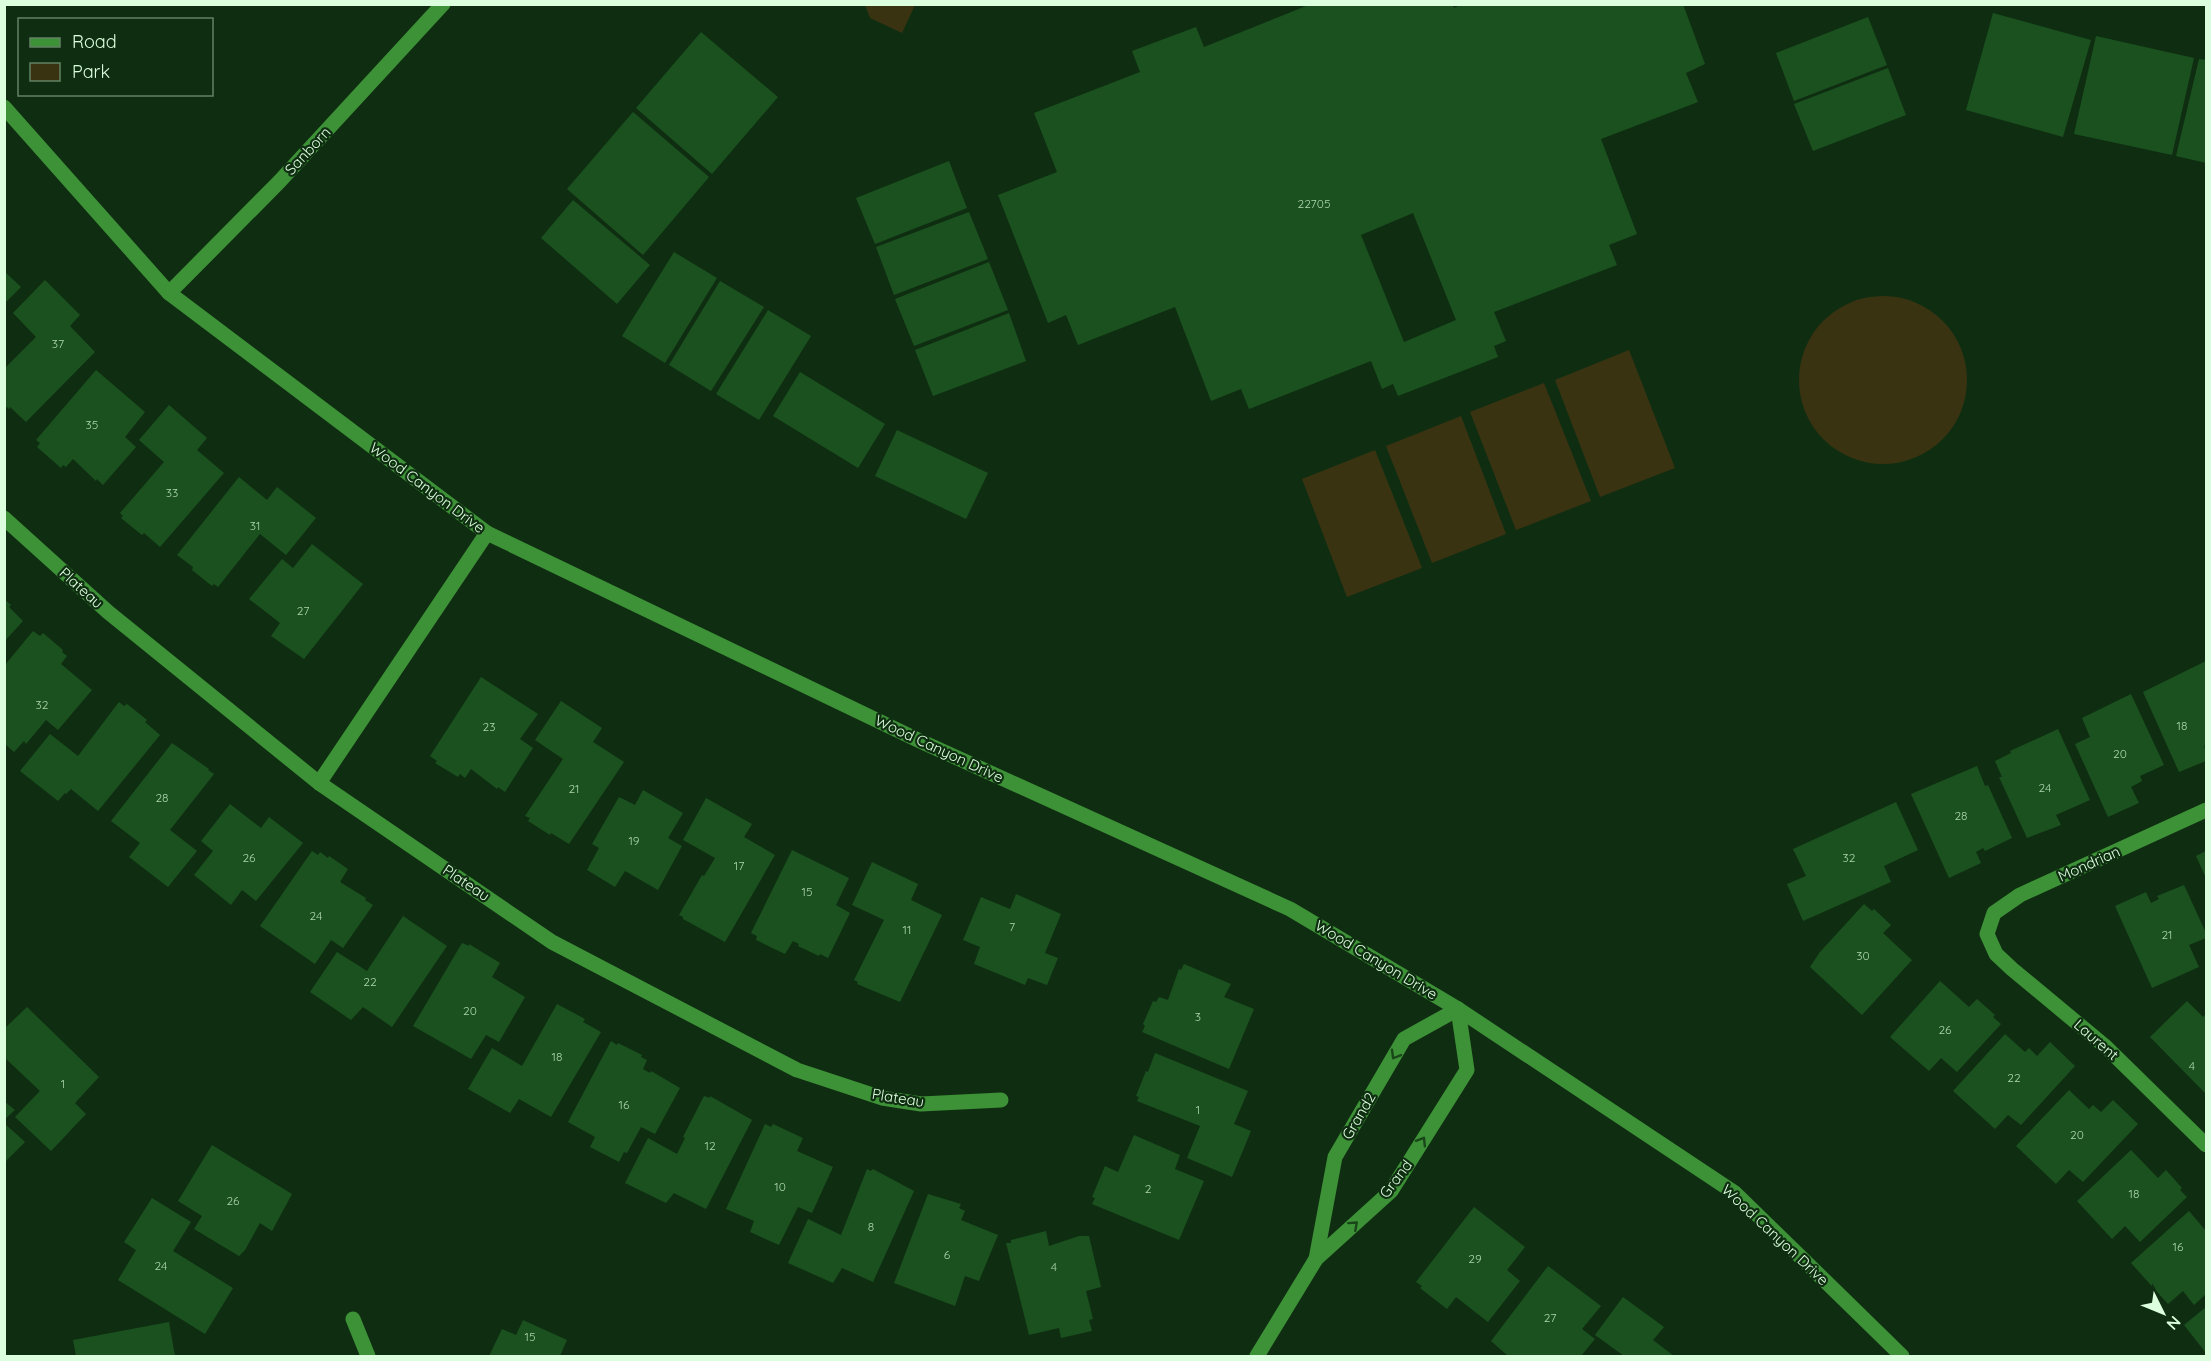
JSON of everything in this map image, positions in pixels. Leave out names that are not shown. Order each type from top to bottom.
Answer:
[{"type":"street","name":"Sanborn","points":[[169,293],[279,182],[443,4]]},
{"type":"street","name":"Wood Canyon Drive","points":[[4,107],[169,293],[487,533],[920,741],[1290,909],[1458,1009],[1735,1193],[1902,1356]]},
{"type":"street","name":"Plateau","points":[[4,518],[108,612],[319,783],[552,942],[797,1070],[882,1098],[921,1104],[1001,1100]]},
{"type":"street","points":[[319,783],[487,533]]},
{"type":"street","name":"Mondrian","points":[[1987,934],[1994,913],[2020,896],[2206,810]]},
{"type":"street","name":"Laurent","points":[[1987,934],[1996,954],[2106,1047],[2206,1145]]},
{"type":"street","name":"Grand","points":[[1257,1356],[1316,1259],[1391,1191],[1467,1070],[1458,1009]]},
{"type":"street","name":"Grand2","points":[[1316,1259],[1335,1158],[1404,1039],[1458,1009]]},
{"type":"street","points":[[353,1319],[368,1356]]},
{"type":"green space","points":[[865,5],[915,5],[902,33],[870,18]]},
{"type":"green space","points":[[1883,296],[1915,303],[1942,321],[1960,348],[1967,380],[1960,412],[1942,439],[1915,457],[1883,464],[1851,457],[1824,439],[1806,412],[1799,380],[1806,348],[1824,321],[1851,303]]},
{"type":"green space","points":[[1629,350],[1675,468],[1600,497],[1555,380]]},
{"type":"green space","points":[[1544,383],[1591,501],[1516,530],[1470,412]]},
{"type":"green space","points":[[1461,416],[1506,534],[1432,563],[1386,446]]},
{"type":"green space","points":[[1375,450],[1422,568],[1347,597],[1302,479]]},
{"type":"building","points":[[1306,4],[1453,4],[1454,8],[1462,4],[1683,4],[1705,64],[1686,73],[1698,102],[1601,139],[1637,234],[1609,245],[1617,265],[1494,312],[1506,341],[1494,346],[1498,357],[1398,396],[1393,384],[1382,389],[1371,361],[1249,409],[1241,389],[1211,401],[1175,307],[1078,345],[1066,315],[1048,323],[998,195],[1057,172],[1034,113],[1140,72],[1132,51],[1196,27],[1204,47],[1306,6]],"holes":[[[1413,213],[1456,320],[1404,342],[1361,235]]]},
{"type":"building","points":[[1993,13],[2091,40],[2063,137],[1966,110]]},
{"type":"building","points":[[1868,17],[1887,65],[1794,101],[1776,53]]},
{"type":"building","points":[[701,32],[778,97],[712,174],[636,108]]},
{"type":"building","points":[[2096,36],[2194,58],[2172,155],[2074,134]]},
{"type":"building","points":[[2199,59],[2206,60],[2206,163],[2176,156]]},
{"type":"building","points":[[1888,68],[1906,115],[1813,151],[1794,104]]},
{"type":"building","points":[[633,112],[709,177],[643,255],[567,189]]},
{"type":"building","points":[[949,161],[967,208],[875,244],[856,198]]},
{"type":"building","points":[[573,200],[650,265],[617,304],[541,238]]},
{"type":"building","points":[[969,212],[988,259],[894,295],[876,247]]},
{"type":"building","points":[[674,252],[717,278],[665,363],[622,336]]},
{"type":"building","points":[[989,262],[1008,310],[914,346],[895,299]]},
{"type":"building","points":[[4,271],[21,287],[4,304]]},
{"type":"building","points":[[45,280],[80,315],[70,326],[95,352],[26,422],[10,407],[9,409],[4,405],[4,369],[36,337],[13,313]]},
{"type":"building","points":[[720,281],[764,307],[711,391],[669,365]]},
{"type":"building","points":[[768,310],[811,336],[759,420],[716,394]]},
{"type":"building","points":[[1009,313],[1026,361],[933,396],[915,350]]},
{"type":"building","points":[[96,370],[145,412],[125,437],[136,447],[103,485],[73,459],[66,467],[63,465],[61,468],[37,447],[40,443],[36,440]]},
{"type":"building","points":[[800,372],[885,424],[858,468],[773,416]]},
{"type":"building","points":[[169,405],[207,438],[197,450],[224,473],[160,547],[121,518],[123,516],[120,513],[164,462],[139,440]]},
{"type":"building","points":[[897,430],[988,473],[966,519],[875,476]]},
{"type":"building","points":[[239,477],[267,500],[277,487],[316,518],[286,555],[260,534],[218,587],[214,584],[212,586],[177,555]]},
{"type":"building","points":[[312,544],[363,584],[304,659],[271,636],[280,623],[249,599],[282,559],[293,568]]},
{"type":"building","points":[[4,599],[23,621],[4,642]]},
{"type":"building","points":[[33,631],[40,636],[43,633],[63,650],[62,652],[67,656],[61,664],[92,690],[58,730],[46,720],[26,744],[24,741],[14,752],[5,744],[5,665]]},
{"type":"building","points":[[2206,661],[2206,744],[2204,746],[2206,761],[2179,772],[2143,692]]},
{"type":"building","points":[[481,677],[538,714],[520,739],[533,748],[505,792],[498,787],[497,789],[471,769],[465,778],[460,774],[458,777],[435,763],[437,761],[430,756]]},
{"type":"building","points":[[2131,694],[2164,765],[2140,776],[2142,781],[2131,787],[2139,803],[2108,817],[2075,744],[2090,737],[2082,718]]},
{"type":"building","points":[[561,701],[602,728],[593,742],[624,762],[569,844],[528,821],[530,818],[525,816],[563,759],[535,740]]},
{"type":"building","points":[[119,702],[124,706],[127,704],[147,720],[145,722],[160,735],[98,811],[71,789],[58,801],[20,771],[50,734],[78,756]]},
{"type":"building","points":[[2058,729],[2090,800],[2056,815],[2061,825],[2027,838],[1999,777],[2002,777],[1995,761],[2011,753],[2010,751]]},
{"type":"building","points":[[172,743],[214,774],[170,830],[197,851],[168,887],[129,857],[140,843],[111,821]]},
{"type":"building","points":[[1977,766],[2012,838],[1985,851],[1983,848],[1976,852],[1981,863],[1949,878],[1911,794]]},
{"type":"building","points":[[643,790],[683,813],[668,838],[682,846],[658,890],[625,871],[615,887],[587,870],[599,848],[592,844],[619,797],[635,805]]},
{"type":"building","points":[[706,798],[752,824],[744,837],[775,855],[725,942],[679,915],[702,875],[704,876],[715,858],[683,840]]},
{"type":"building","points":[[1896,802],[1918,850],[1884,866],[1891,882],[1803,921],[1787,884],[1806,876],[1793,849]]},
{"type":"building","points":[[230,804],[261,828],[269,817],[303,843],[256,901],[242,890],[231,905],[194,875],[213,851],[201,841]]},
{"type":"building","points":[[792,850],[849,878],[836,905],[850,913],[828,958],[798,946],[799,944],[793,941],[785,954],[756,940],[757,936],[751,933]]},
{"type":"building","points":[[312,851],[318,855],[320,852],[328,858],[329,856],[348,869],[340,882],[373,905],[343,948],[331,940],[315,964],[260,926]]},
{"type":"building","points":[[2206,851],[2206,878],[2196,856]]},
{"type":"building","points":[[872,862],[918,884],[911,900],[942,915],[900,1002],[857,984],[858,982],[854,980],[884,920],[852,905]]},
{"type":"building","points":[[2184,885],[2206,933],[2206,938],[2189,945],[2199,967],[2152,988],[2115,906],[2146,892],[2151,903],[2159,899],[2157,896]]},
{"type":"building","points":[[1016,894],[1061,914],[1045,953],[1058,958],[1047,985],[1028,978],[1025,985],[974,964],[980,947],[963,940],[981,897],[1010,909]]},
{"type":"building","points":[[1864,904],[1872,911],[1874,909],[1891,925],[1883,933],[1912,960],[1862,1015],[1810,967],[1820,952]]},
{"type":"building","points":[[403,916],[447,946],[392,1027],[363,1007],[351,1020],[310,992],[337,952],[367,971]]},
{"type":"building","points":[[462,943],[469,946],[469,944],[500,963],[492,977],[525,997],[499,1042],[486,1035],[471,1059],[413,1026]]},
{"type":"building","points":[[1184,964],[1231,984],[1224,997],[1254,1009],[1229,1069],[1142,1032],[1153,1001],[1156,1002],[1159,997],[1168,1000],[1179,969],[1181,970]]},
{"type":"building","points":[[1940,981],[1969,1007],[1977,999],[1995,1015],[1993,1017],[2001,1024],[1957,1072],[1941,1058],[1929,1071],[1890,1037]]},
{"type":"building","points":[[2187,1001],[2203,1017],[2206,1014],[2206,1094],[2150,1037]]},
{"type":"building","points":[[557,1004],[585,1019],[583,1022],[601,1032],[551,1117],[519,1099],[510,1113],[468,1089],[492,1048],[522,1066]]},
{"type":"building","points":[[27,1007],[99,1077],[75,1103],[86,1114],[51,1151],[15,1117],[40,1091],[4,1057],[4,1029]]},
{"type":"building","points":[[2005,1034],[2025,1052],[2029,1048],[2037,1056],[2050,1042],[2075,1066],[2021,1125],[2008,1115],[1995,1129],[1953,1091]]},
{"type":"building","points":[[611,1041],[642,1055],[641,1057],[647,1060],[643,1069],[650,1073],[651,1071],[680,1088],[655,1134],[641,1127],[627,1153],[624,1152],[619,1162],[590,1147],[595,1137],[568,1122]]},
{"type":"building","points":[[1155,1053],[1248,1091],[1234,1124],[1251,1131],[1232,1177],[1187,1158],[1200,1126],[1137,1101],[1139,1097],[1136,1096]]},
{"type":"building","points":[[2069,1090],[2089,1109],[2093,1105],[2101,1112],[2113,1100],[2138,1124],[2083,1182],[2069,1170],[2056,1184],[2016,1146]]},
{"type":"building","points":[[704,1096],[710,1098],[710,1096],[752,1120],[706,1209],[674,1193],[666,1203],[625,1183],[648,1138],[677,1154]]},
{"type":"building","points":[[4,1101],[15,1110],[4,1120]]},
{"type":"building","points":[[4,1123],[25,1142],[4,1163]]},
{"type":"building","points":[[765,1124],[771,1127],[773,1124],[803,1138],[797,1151],[833,1167],[812,1213],[798,1207],[779,1245],[750,1232],[754,1221],[726,1209]]},
{"type":"building","points":[[1134,1135],[1180,1155],[1175,1169],[1204,1181],[1179,1240],[1092,1204],[1095,1198],[1092,1197],[1105,1166],[1118,1172]]},
{"type":"building","points":[[212,1145],[292,1194],[272,1231],[260,1223],[245,1250],[239,1256],[194,1229],[202,1216],[178,1201]]},
{"type":"building","points":[[2131,1150],[2158,1178],[2166,1170],[2187,1197],[2140,1242],[2125,1226],[2112,1239],[2077,1201]]},
{"type":"building","points":[[867,1169],[871,1171],[873,1169],[914,1191],[873,1282],[842,1268],[833,1283],[788,1263],[808,1219],[841,1235]]},
{"type":"building","points":[[928,1194],[961,1204],[959,1208],[965,1211],[961,1220],[998,1235],[979,1281],[965,1276],[955,1306],[894,1283]]},
{"type":"building","points":[[152,1198],[191,1222],[173,1251],[233,1288],[205,1334],[118,1280],[136,1250],[124,1242]]},
{"type":"building","points":[[1474,1207],[1525,1247],[1507,1270],[1520,1281],[1488,1322],[1456,1297],[1447,1309],[1420,1288],[1422,1286],[1416,1282]]},
{"type":"building","points":[[2189,1211],[2206,1231],[2206,1294],[2194,1305],[2183,1291],[2168,1304],[2131,1263]]},
{"type":"building","points":[[1046,1231],[1049,1246],[1079,1236],[1089,1236],[1101,1287],[1086,1291],[1093,1319],[1089,1320],[1092,1331],[1061,1338],[1059,1328],[1029,1335],[1006,1243]]},
{"type":"building","points":[[1548,1266],[1601,1306],[1582,1329],[1595,1339],[1581,1356],[1508,1356],[1491,1341]]},
{"type":"building","points":[[1623,1297],[1664,1327],[1653,1340],[1674,1356],[1624,1356],[1595,1335]]},
{"type":"building","points":[[2206,1307],[2206,1353],[2184,1325]]},
{"type":"building","points":[[523,1320],[567,1340],[560,1356],[489,1356],[502,1329],[516,1335]]},
{"type":"building","points":[[169,1322],[175,1356],[76,1356],[73,1340]]}]
